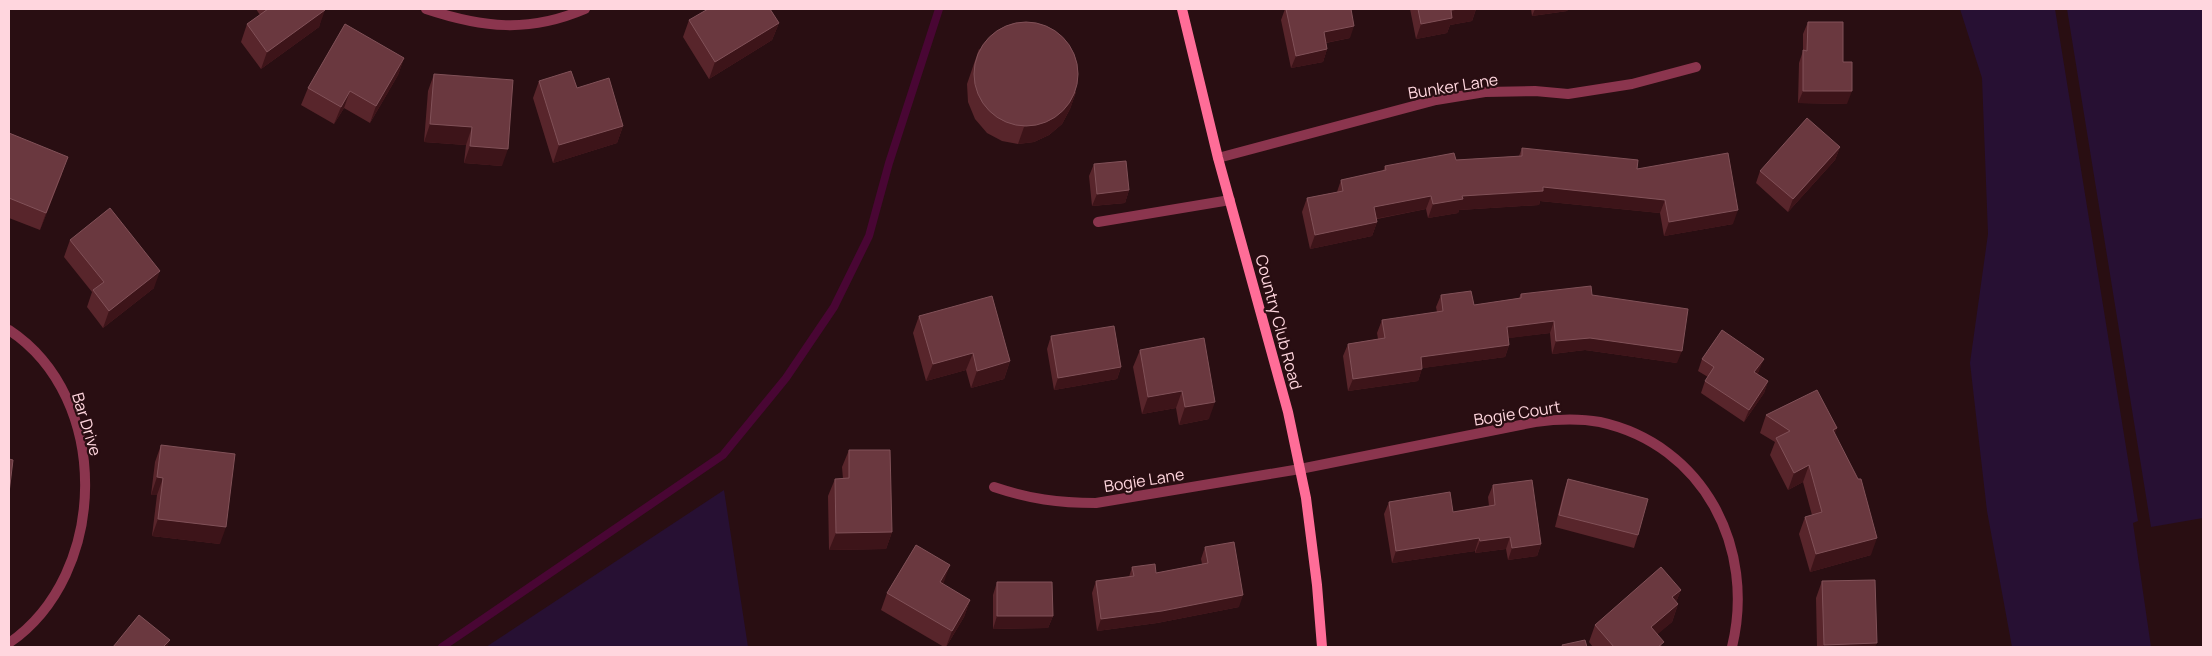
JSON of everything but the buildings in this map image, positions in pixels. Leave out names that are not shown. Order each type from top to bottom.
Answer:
[{"type":"street","points":[[426,9],[464,21],[504,26],[543,23],[563,18],[585,9]]},
{"type":"street","name":"Country Club Road","points":[[1182,9],[1218,158],[1288,412],[1300,469],[1317,585],[1322,647]]},
{"type":"street","name":"Bunker Lane","points":[[1218,158],[1436,100],[1485,92],[1535,91],[1568,94],[1632,84],[1696,67]]},
{"type":"street","points":[[1098,222],[1230,200]]},
{"type":"street","name":"Bar Drive","points":[[9,330],[42,359],[70,406],[80,440],[85,488],[84,512],[79,536],[61,582],[33,621],[9,643]]},
{"type":"street","name":"Bogie Court","points":[[1300,469],[1556,419],[1599,422],[1639,436],[1658,446],[1690,474],[1715,508],[1726,531],[1738,578],[1739,603],[1732,647]]},
{"type":"street","name":"Bogie Lane","points":[[994,488],[1027,498],[1061,503],[1096,503],[1300,469]]},
{"type":"shaded area","points":[[1960,9],[2055,9],[2138,521],[2133,523],[2151,647],[2012,647],[1987,511],[1970,363],[1988,234],[1982,78]]},
{"type":"shaded area","points":[[2067,9],[2203,9],[2203,518],[2151,527]]},
{"type":"shaded area","points":[[724,490],[748,647],[486,647]]},
{"type":"waterway","points":[[442,647],[723,455],[786,378],[834,307],[869,236],[889,163],[939,9]]}]
